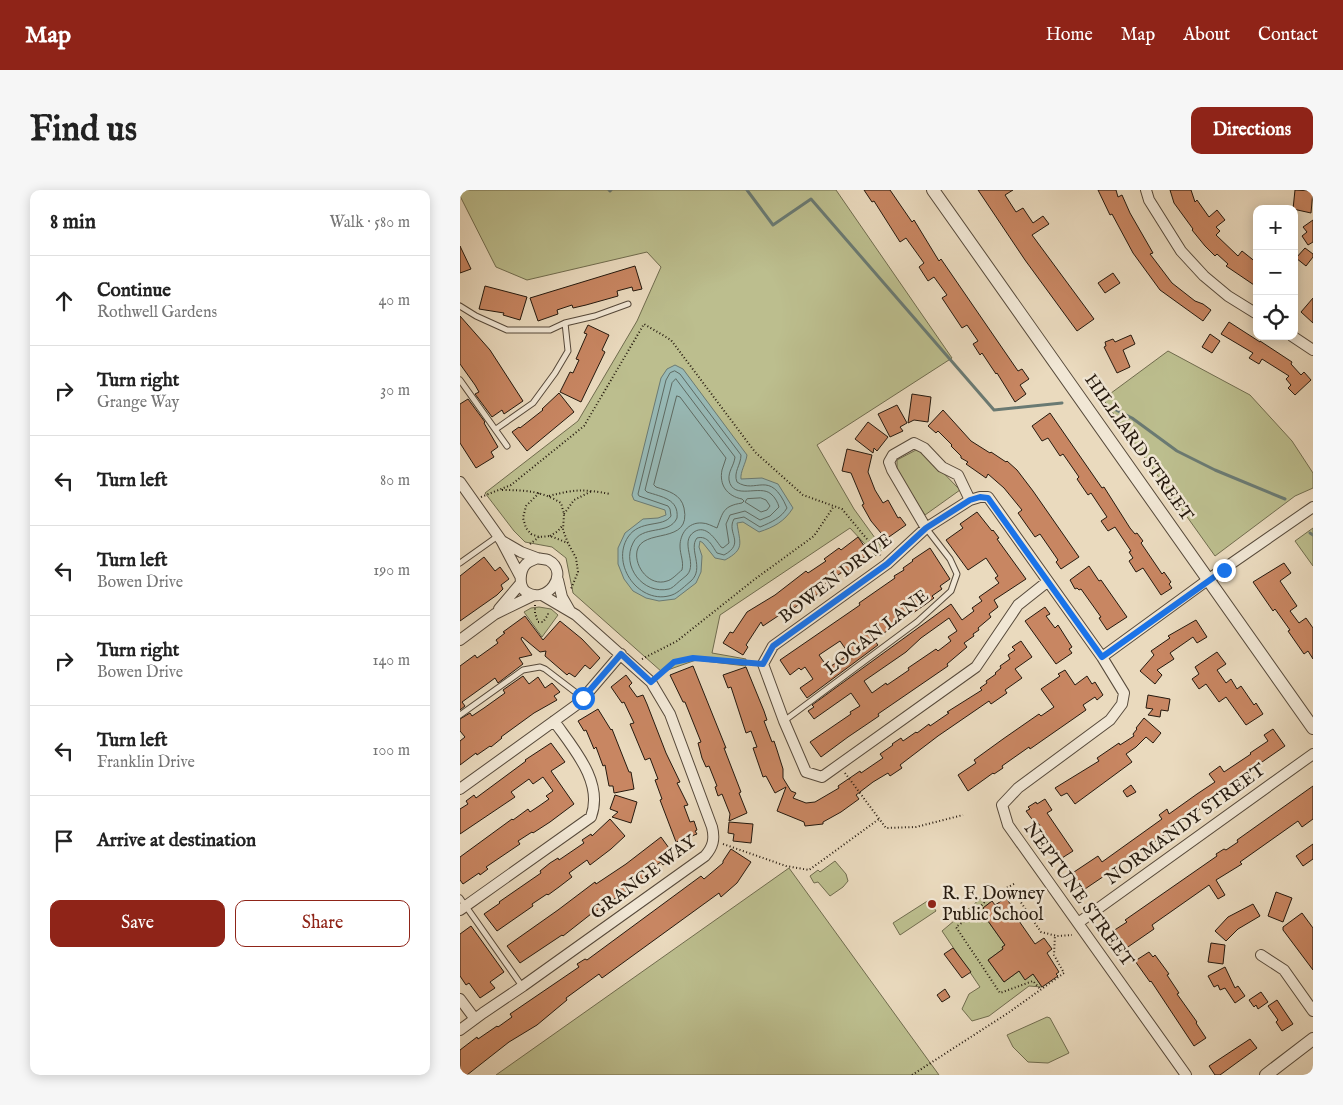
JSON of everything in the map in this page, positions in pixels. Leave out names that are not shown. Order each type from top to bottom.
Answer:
[{"type":"street","name":"HILLIARD STREET","points":[[933,190],[1313,728]]},
{"type":"street","points":[[1146,190],[1149,200],[1181,251],[1204,276],[1222,291],[1253,311]]},
{"type":"street","points":[[1298,340],[1313,350]]},
{"type":"street","points":[[926,528],[889,462],[894,455],[914,443],[924,448],[942,467],[958,475],[970,500],[980,497],[988,498],[1102,657],[1209,579],[1313,507]]},
{"type":"street","points":[[461,486],[499,538],[521,579],[522,587],[526,592],[537,598]]},
{"type":"street","name":"BOWEN DRIVE","points":[[763,664],[773,646],[887,564],[926,528],[970,500]]},
{"type":"street","points":[[460,640],[495,614],[537,598],[552,590],[558,580],[556,568],[548,560],[521,552],[499,538]]},
{"type":"street","points":[[495,614],[521,579],[526,564],[537,558]]},
{"type":"street","name":"GRANGE WAY","points":[[558,580],[562,598],[570,612]]},
{"type":"street","points":[[763,664],[784,722],[806,772],[822,777],[976,668],[1018,605],[1047,582]]},
{"type":"street","name":"GRANGE WAY","points":[[460,1030],[705,856],[712,848],[712,827],[670,714],[651,682],[576,615],[537,598]]},
{"type":"street","points":[[460,789],[583,698],[621,654]]},
{"type":"street","name":"NEPTUNE STREET","points":[[1102,657],[1124,693],[1122,704],[1110,720],[1018,788],[1002,805],[1008,825],[1186,1075]]},
{"type":"street","points":[[462,904],[591,817],[595,800],[594,789],[588,773],[575,750],[554,721]]},
{"type":"street","name":"NORMANDY STREET","points":[[1078,923],[1313,754]]},
{"type":"street","points":[[1261,955],[1284,970],[1313,1011]]},
{"type":"street","points":[[460,999],[475,1019]]},
{"type":"street","points":[[1266,1075],[1313,1040]]},
{"type":"lane","points":[[460,306],[476,316],[507,330],[550,330],[565,323],[596,316],[628,304]]},
{"type":"lane","points":[[496,429],[534,404],[555,373],[568,351],[565,323]]},
{"type":"lane","points":[[460,380],[507,446]]},
{"type":"lane","name":"LOGAN LANE","points":[[784,722],[917,622],[951,591],[957,574],[950,560],[926,528]]},
{"type":"lane","points":[[460,563],[499,538]]},
{"type":"lane","points":[[460,715],[523,670],[534,668],[545,669],[583,698]]},
{"type":"lane","points":[[462,904],[523,986]]},
{"type":"path","points":[[472,500],[511,485],[584,426],[644,324],[671,340],[755,452],[803,495],[842,509],[887,564]]},
{"type":"path","points":[[500,490],[539,492],[561,503],[564,514],[563,530],[576,558],[578,572],[570,590]]},
{"type":"path","points":[[550,496],[573,490],[610,494]]},
{"type":"path","points":[[564,514],[574,500],[593,491]]},
{"type":"path","points":[[539,492],[526,506],[523,518],[526,528],[531,534],[539,537],[550,536],[564,524]]},
{"type":"path","points":[[642,659],[677,641],[755,579],[814,536],[834,506]]},
{"type":"path","points":[[550,536],[568,544]]},
{"type":"path","points":[[526,547],[539,537]]},
{"type":"path","points":[[537,598],[535,613],[538,622],[543,622],[548,615],[548,607]]},
{"type":"path","points":[[651,682],[674,662],[693,658],[763,664]]},
{"type":"path","points":[[839,765],[886,828],[916,827],[963,815]]},
{"type":"path","points":[[713,841],[786,866],[809,870],[879,820]]},
{"type":"path","points":[[1014,884],[989,897],[974,914],[956,927],[1000,993],[1033,981],[1041,990]]},
{"type":"path","points":[[1022,895],[1018,898],[1041,932],[1055,935],[1072,935]]},
{"type":"path","points":[[912,1075],[1008,1013],[1064,973],[1054,955],[1055,935]]},
{"type":"green space","points":[[460,190],[836,190],[952,358],[817,445],[854,509],[883,549],[876,556],[850,528],[720,615],[712,653],[746,659],[746,666],[696,660],[662,672],[573,593],[566,558],[552,547],[525,542],[514,531],[485,493],[578,421],[637,321],[661,267],[647,252],[527,280],[496,267],[460,196]]},
{"type":"green space","points":[[1168,351],[1250,395],[1292,441],[1313,473],[1313,488],[1295,496],[1215,556],[1103,399]]},
{"type":"green space","points":[[916,450],[926,455],[960,490],[925,515],[897,471],[897,460]]},
{"type":"green space","points":[[1313,528],[1313,566],[1295,541]]},
{"type":"green space","points":[[531,608],[551,609],[558,615],[542,637],[524,612]]},
{"type":"green space","points":[[835,861],[846,874],[848,881],[830,896],[818,882],[814,883],[810,876],[818,870],[820,872]]},
{"type":"green space","points":[[789,868],[939,1075],[496,1075]]},
{"type":"green space","points":[[986,894],[992,901],[983,908],[986,912],[983,914],[1005,945],[1002,947],[1003,949],[988,960],[1004,982],[1019,971],[1025,979],[1033,974],[1042,987],[1029,986],[989,1016],[972,1021],[962,1009],[969,994],[980,987],[942,931]]},
{"type":"green space","points":[[929,900],[936,911],[900,935],[893,923]]},
{"type":"green space","points":[[1047,1017],[1050,1018],[1069,1053],[1048,1063],[1028,1062],[1013,1047],[1007,1035]]},
{"type":"water","points":[[675,365],[683,369],[747,455],[741,479],[762,478],[778,484],[793,508],[778,523],[759,532],[743,522],[737,523],[740,545],[736,553],[725,560],[715,558],[700,541],[699,547],[702,556],[701,572],[696,583],[675,599],[659,601],[646,598],[633,591],[624,579],[618,564],[618,548],[625,533],[643,519],[658,518],[666,515],[665,510],[634,500],[632,495],[661,378],[667,369]]},
{"type":"building","points":[[864,190],[890,190],[912,222],[914,220],[939,261],[941,259],[1018,371],[1022,369],[1029,379],[1020,385],[1026,394],[1015,402],[997,373],[982,353],[980,355],[973,344],[978,341],[967,325],[962,328],[942,298],[947,295],[934,277],[928,281],[919,267],[924,263],[906,238],[900,242],[874,201],[872,202]]},
{"type":"building","points":[[978,190],[1013,190],[1005,195],[1016,212],[1023,208],[1033,223],[1043,216],[1049,224],[1032,235],[1094,319],[1077,331],[1025,260]]},
{"type":"building","points":[[1098,190],[1116,190],[1118,197],[1122,195],[1153,253],[1150,254],[1172,283],[1195,301],[1211,310],[1203,321],[1160,290],[1133,253],[1112,214],[1110,215]]},
{"type":"building","points":[[1170,190],[1191,190],[1195,202],[1197,200],[1209,217],[1217,210],[1225,220],[1216,227],[1220,231],[1216,235],[1238,256],[1242,251],[1253,260],[1253,284],[1226,266],[1228,264],[1217,254],[1215,256],[1205,246],[1174,203]]},
{"type":"building","points":[[1295,190],[1313,191],[1311,213],[1298,210],[1298,205],[1293,205]]},
{"type":"building","points":[[1313,220],[1313,242],[1308,245],[1302,236],[1307,232],[1303,227]]},
{"type":"building","points":[[460,246],[471,269],[460,273]]},
{"type":"building","points":[[1305,248],[1313,254],[1313,257],[1306,266],[1298,260],[1298,256]]},
{"type":"building","points":[[635,266],[642,289],[633,291],[632,287],[617,291],[618,296],[573,308],[572,305],[557,310],[558,314],[538,321],[530,298]]},
{"type":"building","points":[[1113,273],[1120,283],[1105,293],[1098,283]]},
{"type":"building","points":[[485,286],[527,297],[520,320],[503,315],[504,313],[479,309]]},
{"type":"building","points":[[1313,298],[1313,323],[1301,312]]},
{"type":"building","points":[[460,316],[490,350],[523,401],[504,414],[502,410],[492,417],[475,394],[479,392],[460,364]]},
{"type":"building","points":[[1229,322],[1253,337],[1253,340],[1260,341],[1292,362],[1291,364],[1301,375],[1304,372],[1311,380],[1295,395],[1288,388],[1291,385],[1286,379],[1289,376],[1262,359],[1259,364],[1249,358],[1253,353],[1221,334]]},
{"type":"building","points":[[588,325],[609,335],[602,350],[605,352],[581,402],[560,392],[570,372],[573,373],[579,360],[576,359],[587,334],[584,333]]},
{"type":"building","points":[[1210,334],[1220,341],[1212,353],[1202,347]]},
{"type":"building","points":[[1131,335],[1135,344],[1123,350],[1130,367],[1117,373],[1104,347],[1106,346],[1105,342],[1113,339],[1115,342]]},
{"type":"building","points":[[559,393],[574,412],[527,451],[512,432],[543,410]]},
{"type":"building","points":[[912,394],[931,397],[928,422],[914,420],[908,423]]},
{"type":"building","points":[[468,399],[485,422],[498,447],[491,452],[494,457],[476,468],[460,443],[460,404]]},
{"type":"building","points":[[897,405],[907,423],[900,427],[903,431],[890,437],[878,414]]},
{"type":"building","points":[[943,410],[971,441],[1007,461],[1017,470],[1079,557],[1061,569],[1056,562],[1058,560],[1040,534],[1035,537],[1018,513],[1022,510],[1004,488],[988,474],[986,478],[966,464],[968,462],[961,458],[952,445],[938,431],[936,433],[928,426]]},
{"type":"building","points":[[1050,413],[1102,488],[1104,487],[1130,528],[1143,541],[1141,543],[1162,574],[1164,572],[1171,582],[1169,584],[1172,588],[1161,595],[1143,568],[1136,572],[1129,561],[1133,558],[1129,552],[1131,551],[1115,527],[1108,531],[1101,521],[1107,517],[1091,493],[1088,495],[1077,479],[1079,477],[1063,454],[1060,456],[1048,438],[1042,441],[1032,426]]},
{"type":"building","points":[[868,422],[888,437],[877,451],[874,448],[873,453],[855,439]]},
{"type":"building","points":[[847,449],[872,455],[868,472],[875,490],[883,503],[888,500],[898,518],[900,517],[906,525],[886,539],[871,521],[862,505],[864,504],[851,473],[842,471]]},
{"type":"building","points":[[977,512],[999,538],[997,539],[1026,579],[994,600],[998,607],[989,614],[991,617],[978,628],[979,630],[973,634],[974,636],[964,643],[967,647],[947,664],[948,666],[878,714],[879,716],[821,757],[810,742],[860,706],[851,693],[814,719],[808,711],[814,707],[812,705],[951,604],[962,620],[974,611],[972,608],[982,601],[979,597],[999,583],[995,578],[998,576],[986,558],[968,570],[946,540],[963,528],[960,524]],"holes":[[[949,618],[957,631],[948,637],[951,641],[938,651],[936,649],[908,668],[909,670],[887,685],[886,683],[872,693],[864,681],[906,652],[921,638]]]},
{"type":"building","points":[[858,537],[869,553],[846,573],[844,571],[818,588],[821,592],[812,598],[811,596],[794,608],[793,606],[763,626],[761,622],[746,645],[748,647],[743,655],[723,643],[730,632],[733,633],[747,612],[775,595],[806,571],[808,573],[826,561],[824,559],[839,548],[841,550]]},
{"type":"building","points":[[930,548],[950,579],[940,586],[942,589],[932,596],[934,598],[874,640],[878,645],[807,698],[800,688],[813,679],[805,667],[801,670],[799,668],[790,675],[780,660],[860,605],[859,603],[895,578],[894,576],[904,570],[903,568]],"holes":[[[840,641],[849,654],[828,668],[819,655]]]},
{"type":"building","points":[[484,557],[495,571],[500,567],[509,579],[501,585],[503,589],[497,595],[460,621],[460,576]]},
{"type":"building","points":[[1284,563],[1291,573],[1280,581],[1297,606],[1290,611],[1299,623],[1306,618],[1313,628],[1313,659],[1308,651],[1304,654],[1288,631],[1290,630],[1275,609],[1273,611],[1253,582]]},
{"type":"building","points":[[1089,566],[1127,617],[1107,630],[1099,618],[1101,617],[1081,589],[1075,589],[1070,580]]},
{"type":"building","points":[[1045,607],[1050,614],[1046,616],[1055,628],[1058,625],[1072,647],[1069,649],[1072,653],[1056,664],[1025,621]]},
{"type":"building","points":[[525,616],[543,640],[560,621],[582,639],[600,658],[590,669],[585,665],[575,677],[569,673],[567,675],[545,656],[546,651],[540,652],[522,637],[521,639],[532,655],[519,658],[523,664],[498,683],[495,678],[462,702],[465,706],[460,710],[460,666],[475,655],[477,658],[498,643],[496,640],[505,633],[503,632]]},
{"type":"building","points":[[1196,620],[1207,637],[1197,643],[1193,637],[1170,653],[1174,659],[1157,670],[1162,675],[1155,684],[1140,671],[1154,655],[1151,651],[1170,638],[1168,636]]},
{"type":"building","points":[[1021,641],[1032,657],[1015,669],[1022,678],[1005,690],[1007,693],[991,704],[989,701],[938,736],[900,765],[902,768],[890,776],[888,773],[873,782],[856,795],[859,799],[823,822],[823,824],[805,826],[804,822],[777,811],[786,787],[775,793],[766,776],[763,777],[753,748],[757,747],[751,731],[746,733],[731,687],[728,688],[723,675],[746,667],[767,720],[764,721],[777,750],[783,769],[783,778],[791,791],[796,793],[793,798],[806,803],[815,802],[839,788],[838,786],[860,771],[861,773],[883,758],[880,754],[892,744],[901,738],[903,741],[929,724],[930,726],[949,713],[947,712],[982,690],[980,688],[987,683],[986,681],[996,674],[1001,668],[1000,666],[1010,659],[1008,655],[1015,650],[1012,647]]},
{"type":"building","points":[[1217,652],[1226,664],[1217,670],[1226,683],[1231,679],[1237,689],[1241,686],[1254,705],[1256,703],[1263,714],[1246,725],[1226,697],[1219,702],[1206,684],[1199,689],[1192,679],[1199,674],[1195,667]]},
{"type":"building","points":[[693,666],[726,748],[724,748],[747,813],[729,821],[730,814],[722,794],[718,796],[715,787],[717,786],[709,766],[706,767],[702,758],[698,743],[701,742],[685,702],[683,702],[670,675]]},
{"type":"building","points":[[1065,670],[1075,685],[1087,676],[1092,684],[1095,682],[1103,695],[1097,700],[1095,697],[1083,705],[1086,710],[1030,749],[1029,747],[1002,766],[1003,768],[968,791],[958,775],[976,763],[974,760],[1003,739],[1039,714],[1041,716],[1054,707],[1041,689],[1060,676],[1058,674]]},
{"type":"building","points":[[626,675],[632,683],[629,686],[637,697],[643,695],[666,753],[680,782],[677,783],[688,805],[684,806],[690,822],[694,821],[697,830],[695,831],[697,834],[676,842],[660,800],[662,799],[655,780],[658,779],[650,758],[645,760],[630,724],[634,723],[624,702],[622,703],[611,687]]},
{"type":"building","points":[[523,676],[529,684],[538,677],[545,688],[552,683],[560,692],[554,696],[557,700],[534,713],[501,737],[491,747],[477,755],[476,753],[460,765],[460,741],[465,737],[460,731],[460,719],[470,713],[472,716],[484,708],[505,693],[503,690]]},
{"type":"building","points":[[1148,695],[1170,699],[1168,711],[1161,710],[1160,717],[1148,715],[1153,709],[1146,708]]},
{"type":"building","points":[[598,709],[612,729],[629,772],[631,772],[634,789],[614,793],[613,786],[609,786],[605,765],[603,766],[596,747],[594,749],[586,730],[584,731],[578,721]]},
{"type":"building","points":[[1144,718],[1161,733],[1153,743],[1146,737],[1126,754],[1132,762],[1075,804],[1067,793],[1061,796],[1055,788],[1099,761],[1097,758],[1119,743],[1120,745],[1134,736],[1136,728]]},
{"type":"building","points":[[1273,729],[1285,746],[1232,783],[1233,785],[1150,845],[1082,891],[1071,874],[1098,856],[1102,862],[1162,819],[1159,815],[1167,809],[1169,814],[1215,782],[1209,774],[1220,766],[1224,772],[1251,754],[1268,741],[1264,735]]},
{"type":"building","points":[[551,743],[565,762],[551,771],[574,804],[550,822],[518,841],[520,844],[486,867],[488,869],[480,875],[479,873],[463,884],[460,880],[460,857],[512,819],[528,809],[530,812],[549,799],[546,796],[553,791],[543,777],[533,784],[529,779],[511,792],[515,797],[460,834],[460,809],[468,804],[466,801],[474,795],[476,798],[525,760]]},
{"type":"building","points":[[1131,785],[1136,792],[1127,797],[1123,791]]},
{"type":"building","points":[[1313,786],[1313,819],[1302,827],[1298,821],[1240,862],[1242,864],[1216,880],[1225,895],[1218,899],[1209,885],[1152,925],[1154,929],[1125,949],[1113,931],[1127,922],[1125,920],[1217,856],[1216,854],[1238,842],[1237,840]]},
{"type":"building","points":[[615,795],[637,802],[631,823],[612,817],[618,812],[610,809]]},
{"type":"building","points":[[1045,799],[1052,810],[1047,813],[1073,851],[1062,858],[1036,820],[1034,822],[1026,811],[1030,809],[1028,807]]},
{"type":"building","points":[[610,819],[625,836],[590,865],[587,860],[569,873],[572,877],[497,931],[484,914],[541,873],[540,871],[550,863],[558,858],[559,860],[584,843],[582,840],[591,834],[592,836]]},
{"type":"building","points":[[729,822],[753,824],[751,843],[733,841],[734,834],[728,833]]},
{"type":"building","points":[[661,837],[674,855],[670,857],[671,859],[663,865],[661,862],[649,870],[650,872],[639,882],[591,914],[563,936],[520,963],[507,946],[595,882],[596,884],[626,864]]},
{"type":"building","points":[[1313,844],[1313,859],[1303,866],[1296,856]]},
{"type":"building","points":[[731,849],[751,862],[737,883],[721,897],[719,893],[602,978],[599,974],[566,998],[567,1000],[537,1025],[509,1042],[467,1075],[460,1075],[460,1050],[477,1037],[478,1039],[512,1017],[510,1014],[579,967],[577,964],[585,959],[587,960],[701,876],[704,879],[723,863]]},
{"type":"building","points":[[1276,892],[1292,898],[1283,922],[1268,916]]},
{"type":"building","points":[[1006,898],[1035,944],[1044,938],[1052,949],[1047,953],[1059,972],[1056,974],[1058,976],[1042,987],[1033,974],[1025,980],[1019,971],[1004,982],[988,960],[1003,949],[1002,947],[1005,945],[983,914],[986,912],[983,908],[992,901],[995,905]]},
{"type":"building","points":[[1253,904],[1260,916],[1238,929],[1226,941],[1215,931],[1228,917]]},
{"type":"building","points":[[1302,913],[1313,928],[1313,970],[1283,930],[1283,927]]},
{"type":"building","points":[[471,926],[504,972],[490,982],[495,988],[480,998],[469,983],[466,985],[460,976],[460,934]]},
{"type":"building","points":[[1211,943],[1225,945],[1223,964],[1208,962]]},
{"type":"building","points":[[953,948],[971,972],[962,978],[944,954]]},
{"type":"building","points":[[1149,952],[1153,957],[1155,955],[1169,974],[1167,975],[1179,993],[1177,994],[1206,1038],[1194,1046],[1151,981],[1135,961]]},
{"type":"building","points":[[1225,967],[1235,988],[1238,986],[1245,996],[1235,1003],[1225,988],[1220,990],[1218,985],[1214,987],[1208,976]]},
{"type":"building","points":[[945,989],[950,997],[942,1002],[937,995]]},
{"type":"building","points":[[1261,992],[1268,1002],[1258,1009],[1249,1000]]},
{"type":"building","points":[[1277,1000],[1293,1024],[1282,1031],[1276,1022],[1278,1020],[1268,1006]]},
{"type":"building","points":[[1250,1039],[1257,1048],[1220,1075],[1215,1075],[1209,1066]]},
{"type":"waterway","points":[[747,190],[773,225],[811,199],[994,410],[1062,403]]},
{"type":"waterway","points":[[1108,406],[1132,418],[1177,451],[1215,470],[1285,499]]},
{"type":"place","name":"R. F. Downey Public School","points":[[932,904]]},
{"type":"route","points":[[583,698],[621,654],[651,682],[674,662],[693,658],[763,664],[773,646],[887,564],[926,528],[970,500],[980,497],[988,498],[1102,657],[1224,570]]}]
